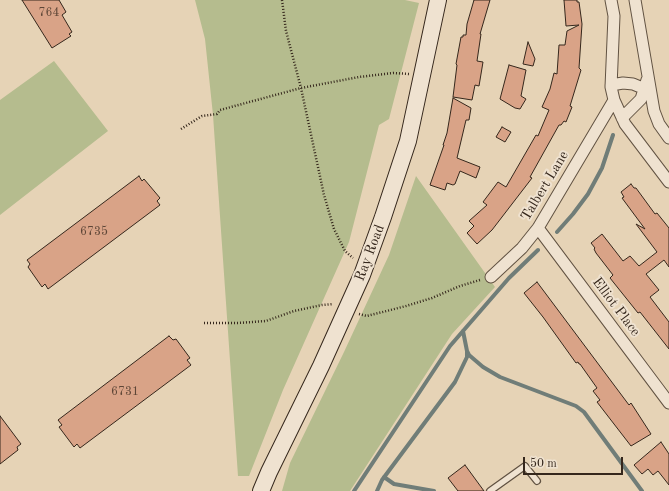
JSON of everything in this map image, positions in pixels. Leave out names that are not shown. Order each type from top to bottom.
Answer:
[{"type":"street","name":"Ray Road","points":[[262,491],[289,428],[321,366],[365,267],[383,217],[408,141],[438,0]]},
{"type":"street","points":[[611,0],[614,16],[611,86],[614,100],[622,118],[669,182]]},
{"type":"street","points":[[635,0],[654,111],[659,124],[669,138]]},
{"type":"street","points":[[622,118],[641,99],[645,89],[648,73]]},
{"type":"street","points":[[611,86],[623,83],[634,84],[645,89],[652,100]]},
{"type":"street","name":"Talbert Lane","points":[[491,277],[522,248],[538,228],[614,100]]},
{"type":"street","name":"Elliot Place","points":[[538,228],[669,403]]},
{"type":"lane","points":[[490,491],[525,466],[537,481]]},
{"type":"path","points":[[282,0],[286,31],[301,88],[324,195],[334,229],[345,251],[365,267]]},
{"type":"path","points":[[181,129],[202,116],[217,114],[220,110],[301,88],[359,76],[393,73],[422,76]]},
{"type":"path","points":[[359,314],[368,316],[406,306],[432,298],[460,286],[491,277]]},
{"type":"path","points":[[204,323],[238,323],[266,320],[294,311],[322,305],[335,304]]},
{"type":"green space","points":[[195,0],[405,0],[419,3],[389,119],[379,125],[349,242],[283,390],[249,476],[238,476],[213,115],[205,39]]},
{"type":"green space","points":[[54,61],[108,131],[0,215],[0,100]]},
{"type":"green space","points":[[416,176],[495,287],[452,334],[350,491],[282,491],[290,463],[389,255]]},
{"type":"building","points":[[22,0],[59,0],[66,12],[62,15],[72,32],[69,34],[71,36],[52,48]]},
{"type":"building","points":[[474,0],[490,0],[480,34],[477,61],[483,62],[479,86],[475,85],[472,100],[453,97],[456,64],[461,37],[466,35],[467,24]]},
{"type":"building","points":[[564,0],[577,0],[577,2],[579,2],[582,24],[579,68],[581,70],[570,106],[572,107],[566,122],[564,121],[561,125],[559,125],[530,177],[532,178],[492,230],[477,244],[467,233],[474,226],[469,221],[487,205],[483,202],[498,182],[506,187],[536,135],[538,136],[549,110],[542,107],[550,89],[554,73],[557,74],[559,45],[565,45],[567,31],[579,25],[566,26]]},
{"type":"building","points":[[528,42],[535,59],[533,66],[523,64]]},
{"type":"building","points":[[509,65],[526,70],[521,96],[526,99],[520,109],[515,108],[500,99]]},
{"type":"building","points":[[453,98],[471,108],[469,120],[466,120],[457,158],[480,167],[476,178],[460,171],[455,184],[453,185],[447,183],[445,190],[430,185],[444,145]]},
{"type":"building","points":[[502,127],[511,132],[505,142],[496,137]]},
{"type":"building","points":[[139,176],[142,181],[144,179],[160,198],[157,201],[160,205],[48,289],[45,284],[42,287],[28,267],[30,264],[27,260]]},
{"type":"building","points":[[631,184],[634,188],[636,188],[655,214],[657,213],[669,228],[669,267],[664,260],[646,274],[659,290],[650,297],[669,322],[669,349],[640,312],[638,313],[610,278],[613,275],[596,253],[595,248],[591,243],[602,234],[623,261],[630,256],[639,266],[657,252],[636,224],[645,229],[622,198],[624,197],[621,192]]},
{"type":"building","points":[[537,282],[629,405],[631,403],[651,434],[631,446],[597,402],[600,400],[593,391],[597,388],[580,364],[578,362],[576,363],[524,293]]},
{"type":"building","points":[[169,336],[173,340],[176,339],[190,358],[187,360],[191,365],[80,448],[77,444],[74,447],[59,427],[62,425],[58,420]]},
{"type":"building","points":[[0,416],[21,444],[17,447],[18,450],[0,464]]},
{"type":"building","points":[[661,442],[669,454],[669,485],[658,471],[653,475],[648,469],[642,474],[634,465]]},
{"type":"building","points":[[465,465],[484,491],[458,491],[448,478]]},
{"type":"waterway","points":[[557,232],[588,194],[602,168],[613,135]]},
{"type":"waterway","points":[[354,491],[450,346],[509,278],[538,250]]},
{"type":"waterway","points":[[463,331],[469,355],[483,367],[500,377],[576,406],[584,412],[642,491]]},
{"type":"waterway","points":[[377,491],[382,480],[455,382],[467,357],[467,352]]},
{"type":"waterway","points":[[384,477],[394,484],[434,491]]}]
